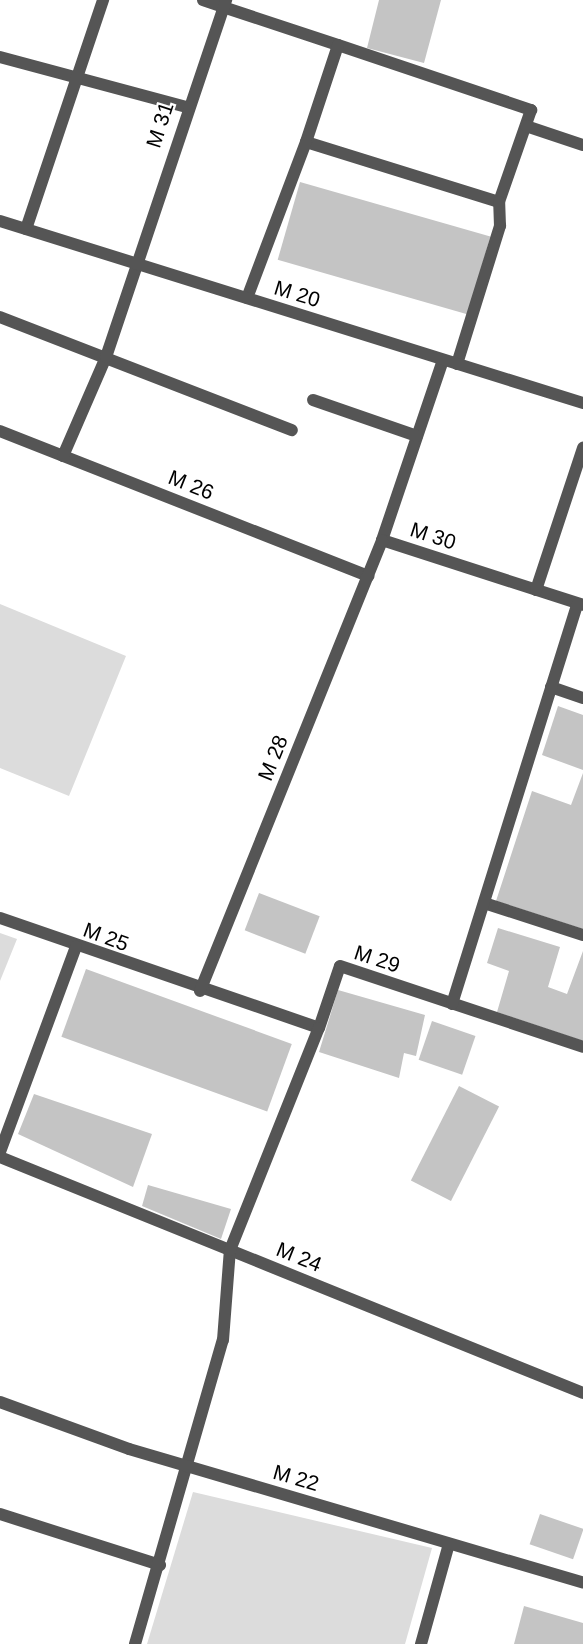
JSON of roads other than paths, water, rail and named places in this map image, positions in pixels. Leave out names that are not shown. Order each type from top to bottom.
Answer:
[{"type":"street","points":[[26,229],[103,0]]},
{"type":"street","points":[[203,0],[225,3],[338,45],[531,110],[499,202],[500,226],[457,364]]},
{"type":"street","name":"M 31","points":[[63,456],[106,357],[186,107],[225,3]]},
{"type":"street","points":[[247,298],[306,142],[338,45]]},
{"type":"street","points":[[0,57],[186,107]]},
{"type":"street","points":[[526,126],[583,145]]},
{"type":"street","points":[[306,142],[499,202]]},
{"type":"street","name":"M 20","points":[[0,221],[583,403]]},
{"type":"street","points":[[0,317],[292,430]]},
{"type":"street","name":"M 30","points":[[443,360],[382,540],[580,604]]},
{"type":"street","points":[[313,400],[417,436]]},
{"type":"street","name":"M 26","points":[[0,431],[368,576]]},
{"type":"street","points":[[536,590],[583,447]]},
{"type":"street","name":"M 28","points":[[200,991],[382,540]]},
{"type":"street","points":[[452,1004],[551,687],[580,604]]},
{"type":"street","points":[[551,687],[583,698]]},
{"type":"street","points":[[484,903],[583,935]]},
{"type":"street","name":"M 25","points":[[0,918],[200,991]]},
{"type":"street","points":[[0,1152],[76,947]]},
{"type":"street","name":"M 29","points":[[320,1028],[340,966],[583,1047]]},
{"type":"street","points":[[135,1644],[190,1467],[223,1340],[230,1250],[320,1028],[200,991]]},
{"type":"street","name":"M 24","points":[[0,1157],[583,1393]]},
{"type":"street","name":"M 22","points":[[0,1402],[190,1467],[583,1583]]},
{"type":"street","points":[[0,1514],[160,1565]]},
{"type":"street","points":[[421,1644],[449,1544]]}]
